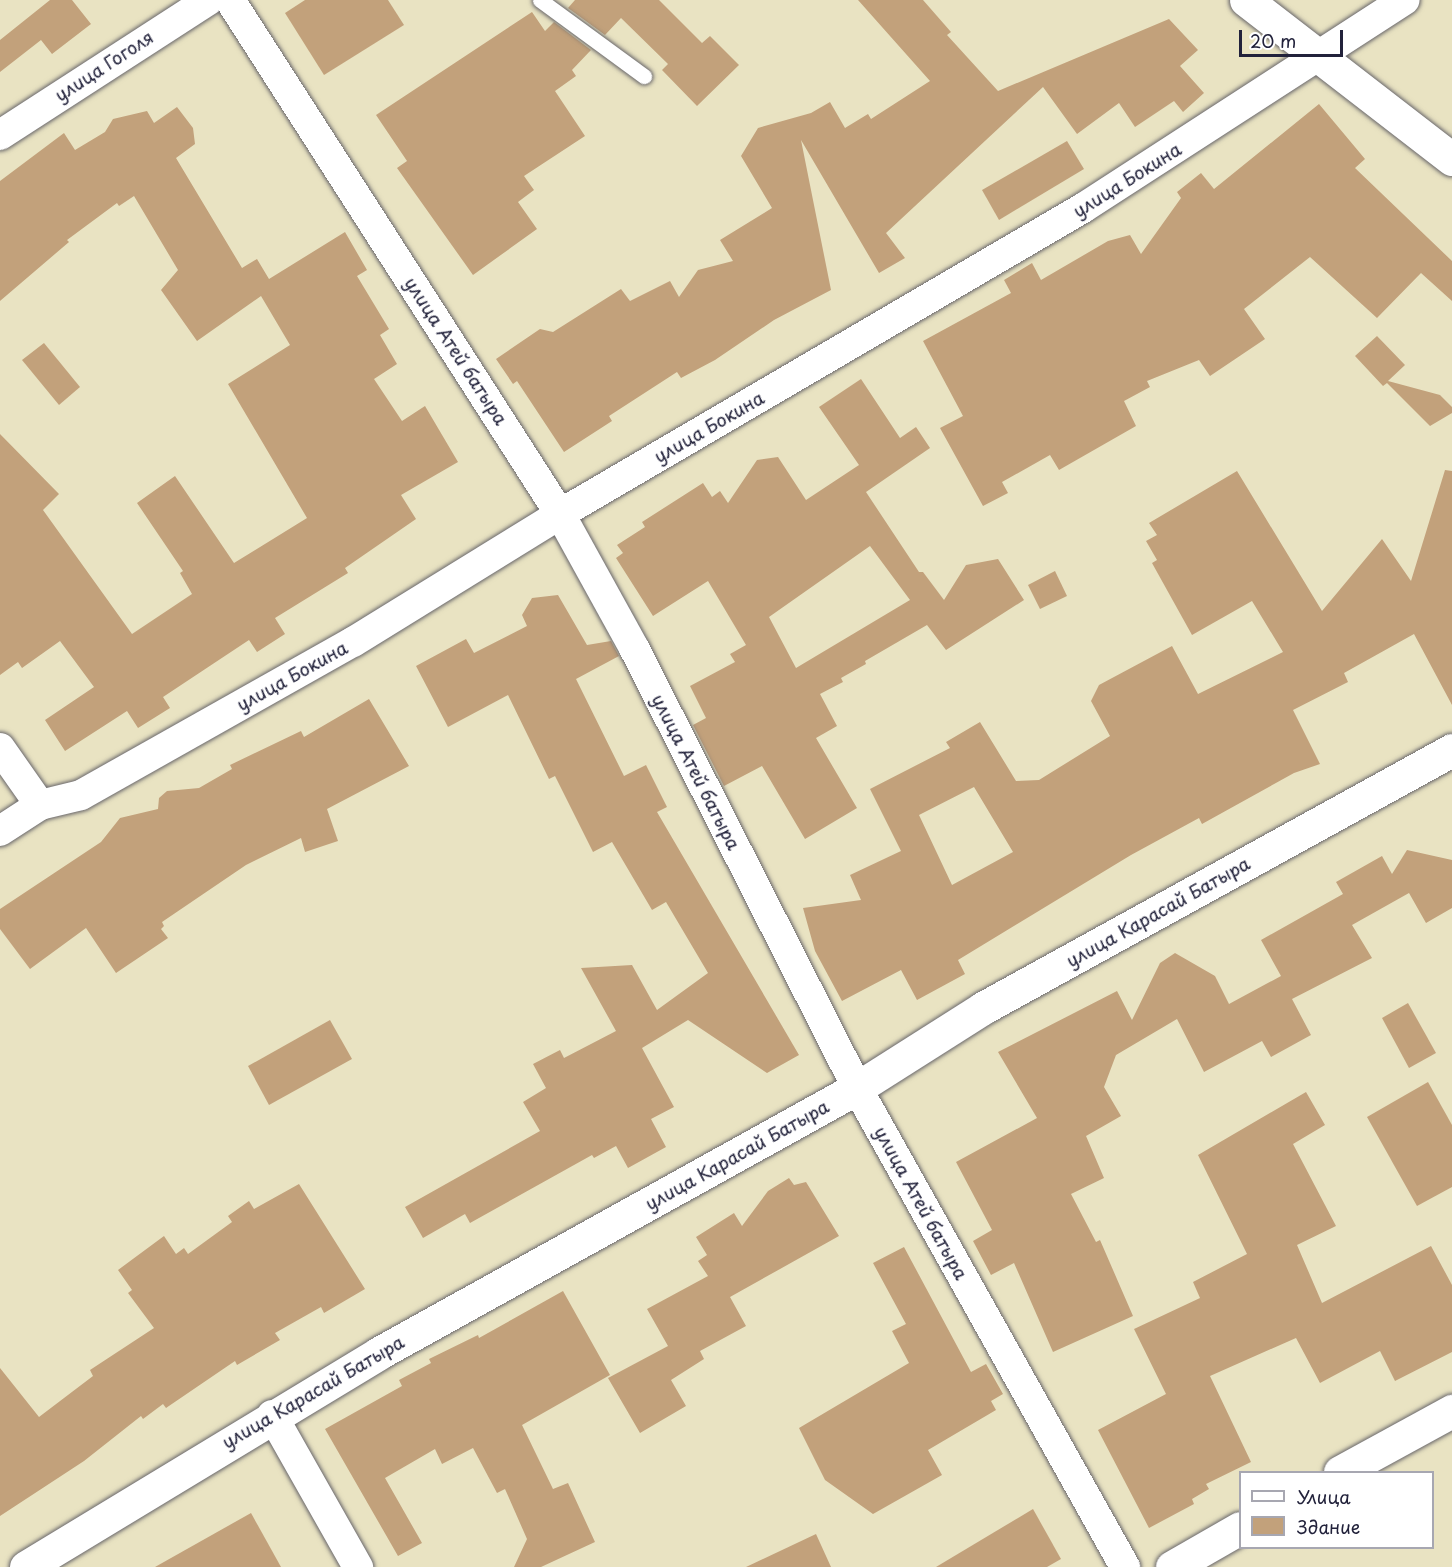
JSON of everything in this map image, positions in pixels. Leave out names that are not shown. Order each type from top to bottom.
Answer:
[{"type":"main road","points":[[1246,0],[1452,159]]},
{"type":"main road","name":"улица Карасай Батыра","points":[[26,1567],[272,1415],[857,1088],[983,1008],[1452,750]]},
{"type":"main road","points":[[1344,1471],[1452,1412]]},
{"type":"main road","points":[[1172,1567],[1239,1529]]},
{"type":"street","name":"улица Гоголя","points":[[0,135],[209,0]]},
{"type":"street","name":"улица Атей батыра","points":[[230,0],[560,514],[634,648],[857,1088],[1125,1567]]},
{"type":"street","name":"улица Бокина","points":[[0,831],[40,805],[81,795],[353,642],[560,514],[1083,208],[1405,0]]},
{"type":"street","points":[[0,748],[40,805]]},
{"type":"street","points":[[272,1415],[358,1567]]},
{"type":"lane","points":[[540,0],[644,76]]},
{"type":"building","points":[[50,0],[72,0],[91,24],[52,54],[41,40],[0,72],[0,40]]},
{"type":"building","points":[[305,0],[388,0],[404,25],[324,75],[285,13]]},
{"type":"building","points":[[575,0],[659,0],[702,43],[710,36],[739,65],[697,106],[662,70],[668,64],[621,18],[605,35],[568,8]]},
{"type":"building","points":[[858,0],[923,0],[951,32],[947,35],[998,91],[1169,19],[1198,50],[1180,66],[1204,93],[1183,112],[1174,101],[1135,127],[1119,103],[1077,134],[1043,87],[886,233],[905,258],[879,273],[801,140],[831,290],[774,320],[715,360],[681,378],[677,372],[609,416],[612,421],[564,452],[517,381],[513,384],[496,359],[540,329],[553,332],[621,289],[630,301],[670,281],[679,297],[698,270],[733,261],[720,240],[772,208],[741,156],[758,128],[811,113],[830,102],[845,128],[868,114],[871,119],[930,81]]},
{"type":"building","points":[[532,12],[545,31],[554,22],[591,50],[572,70],[576,76],[555,91],[585,136],[524,176],[534,190],[518,202],[537,229],[473,275],[397,168],[407,161],[376,115]]},
{"type":"building","points":[[1319,104],[1365,159],[1355,168],[1452,261],[1452,301],[1421,273],[1377,318],[1310,257],[1244,309],[1265,339],[1210,376],[1199,360],[1147,381],[1150,387],[1124,401],[1136,426],[1059,470],[1050,455],[1002,482],[1008,493],[983,506],[940,428],[963,416],[923,341],[1011,293],[1004,280],[1032,263],[1041,280],[1108,241],[1130,235],[1141,254],[1181,198],[1177,192],[1201,173],[1214,189]]},
{"type":"building","points":[[177,107],[193,128],[195,144],[176,158],[242,268],[257,259],[269,279],[345,232],[367,270],[357,276],[389,329],[380,335],[397,364],[374,379],[402,421],[425,406],[458,462],[401,495],[416,519],[345,568],[348,573],[275,618],[285,634],[257,652],[249,640],[163,697],[170,708],[138,728],[127,711],[65,751],[45,720],[94,687],[60,641],[22,668],[18,662],[0,675],[0,434],[59,494],[43,510],[132,634],[192,594],[180,573],[183,571],[137,503],[175,476],[234,563],[307,518],[228,384],[290,345],[261,296],[197,341],[161,290],[178,270],[134,196],[119,206],[117,203],[67,240],[69,242],[0,301],[0,181],[64,133],[75,150],[105,132],[113,119],[147,111],[154,123]]},
{"type":"building","points":[[1067,141],[1084,169],[999,220],[982,190]]},
{"type":"building","points":[[1377,336],[1405,365],[1388,381],[1440,395],[1452,407],[1452,413],[1430,426],[1387,383],[1383,386],[1355,356]]},
{"type":"building","points":[[44,343],[80,387],[59,405],[22,360]]},
{"type":"building","points":[[861,379],[900,438],[916,427],[930,448],[866,492],[919,572],[923,572],[944,600],[966,565],[998,559],[1024,600],[946,650],[927,625],[865,661],[866,664],[841,678],[843,682],[820,694],[837,726],[816,738],[857,808],[805,839],[762,766],[724,786],[693,725],[706,718],[690,686],[735,662],[730,654],[746,645],[708,581],[653,616],[616,558],[623,553],[617,545],[645,527],[642,522],[703,483],[712,497],[720,491],[728,503],[757,460],[778,457],[806,500],[859,465],[819,407]],"holes":[[[870,546],[910,600],[796,668],[769,617]]]},
{"type":"building","points":[[1445,470],[1452,471],[1452,705],[1414,634],[1344,673],[1348,682],[1293,710],[1320,764],[1294,773],[1202,824],[1199,818],[1131,855],[958,960],[965,974],[917,1000],[901,970],[842,1001],[815,951],[803,908],[861,900],[850,875],[901,851],[870,789],[950,748],[946,742],[980,722],[1016,781],[1039,780],[1110,736],[1091,701],[1099,685],[1172,646],[1198,694],[1283,652],[1252,601],[1192,635],[1152,563],[1157,560],[1146,541],[1157,535],[1149,523],[1237,471],[1322,611],[1382,539],[1411,581]],"holes":[[[974,787],[1013,852],[952,885],[919,815]]]},
{"type":"building","points":[[1055,571],[1067,596],[1040,609],[1028,585]]},
{"type":"building","points":[[558,595],[587,645],[611,641],[619,656],[576,679],[624,776],[646,765],[667,807],[657,812],[799,1055],[767,1073],[688,1020],[642,1048],[674,1107],[651,1119],[666,1147],[628,1168],[616,1146],[594,1158],[592,1155],[470,1223],[465,1214],[423,1238],[405,1207],[540,1131],[523,1102],[546,1088],[533,1064],[560,1050],[564,1058],[616,1031],[581,968],[632,965],[657,1010],[708,973],[666,902],[652,910],[612,842],[593,852],[555,776],[549,779],[508,695],[448,727],[416,666],[466,639],[474,653],[527,626],[522,615],[532,598]]},
{"type":"building","points":[[369,699],[409,766],[327,809],[338,841],[305,852],[301,838],[246,865],[162,922],[164,926],[161,929],[168,938],[116,973],[86,928],[30,969],[0,929],[0,909],[101,842],[120,818],[158,809],[159,798],[167,791],[199,788],[232,769],[230,765],[301,731],[304,737]]},
{"type":"building","points":[[1407,850],[1452,860],[1452,908],[1426,923],[1409,893],[1352,925],[1372,958],[1292,999],[1311,1035],[1271,1057],[1262,1041],[1204,1072],[1177,1019],[1116,1055],[1104,1087],[1121,1116],[1086,1136],[1104,1178],[1071,1194],[1096,1242],[1100,1240],[1133,1316],[1053,1352],[1014,1263],[991,1275],[973,1241],[992,1230],[956,1162],[1037,1118],[998,1052],[1117,991],[1132,1020],[1160,963],[1175,953],[1215,976],[1229,1004],[1281,976],[1261,940],[1343,894],[1336,882],[1382,856],[1392,874]]},
{"type":"building","points":[[1408,1003],[1436,1053],[1409,1068],[1382,1018]]},
{"type":"building","points":[[330,1020],[352,1059],[269,1105],[248,1066]]},
{"type":"building","points":[[1428,1082],[1452,1125],[1452,1187],[1417,1206],[1367,1117]]},
{"type":"building","points":[[1306,1092],[1325,1125],[1293,1144],[1336,1226],[1297,1245],[1322,1303],[1431,1246],[1452,1285],[1452,1352],[1395,1381],[1380,1351],[1320,1383],[1296,1338],[1210,1376],[1251,1462],[1206,1484],[1209,1489],[1192,1499],[1194,1504],[1149,1528],[1098,1430],[1166,1394],[1134,1329],[1200,1298],[1193,1282],[1247,1254],[1198,1155]]},
{"type":"building","points":[[789,1178],[794,1185],[806,1182],[839,1236],[730,1297],[746,1326],[700,1351],[704,1359],[671,1380],[686,1406],[640,1433],[608,1378],[668,1346],[647,1309],[708,1276],[698,1261],[707,1255],[696,1237],[734,1213],[742,1226],[768,1191]]},
{"type":"building","points":[[299,1184],[365,1289],[324,1313],[321,1307],[275,1333],[280,1340],[237,1365],[235,1361],[166,1408],[163,1404],[143,1419],[141,1416],[84,1461],[0,1516],[0,1368],[39,1417],[93,1376],[90,1370],[154,1328],[128,1293],[132,1290],[118,1270],[164,1236],[176,1254],[184,1248],[188,1254],[232,1222],[228,1216],[249,1201],[254,1209]]},
{"type":"building","points":[[904,1247],[971,1372],[986,1364],[1003,1394],[991,1401],[996,1410],[928,1450],[942,1475],[873,1514],[825,1480],[799,1428],[909,1363],[892,1331],[906,1324],[873,1263]]},
{"type":"building","points":[[563,1291],[610,1375],[522,1425],[553,1489],[568,1483],[595,1542],[541,1567],[514,1567],[527,1539],[505,1489],[497,1493],[473,1448],[442,1464],[435,1449],[385,1478],[422,1543],[398,1556],[325,1429],[402,1386],[399,1380],[431,1363],[429,1359],[478,1335],[479,1338]]},
{"type":"building","points":[[1033,1509],[1061,1559],[1047,1567],[936,1567]]},
{"type":"building","points":[[251,1513],[281,1567],[155,1567]]},
{"type":"building","points":[[816,1534],[831,1567],[746,1567]]}]
